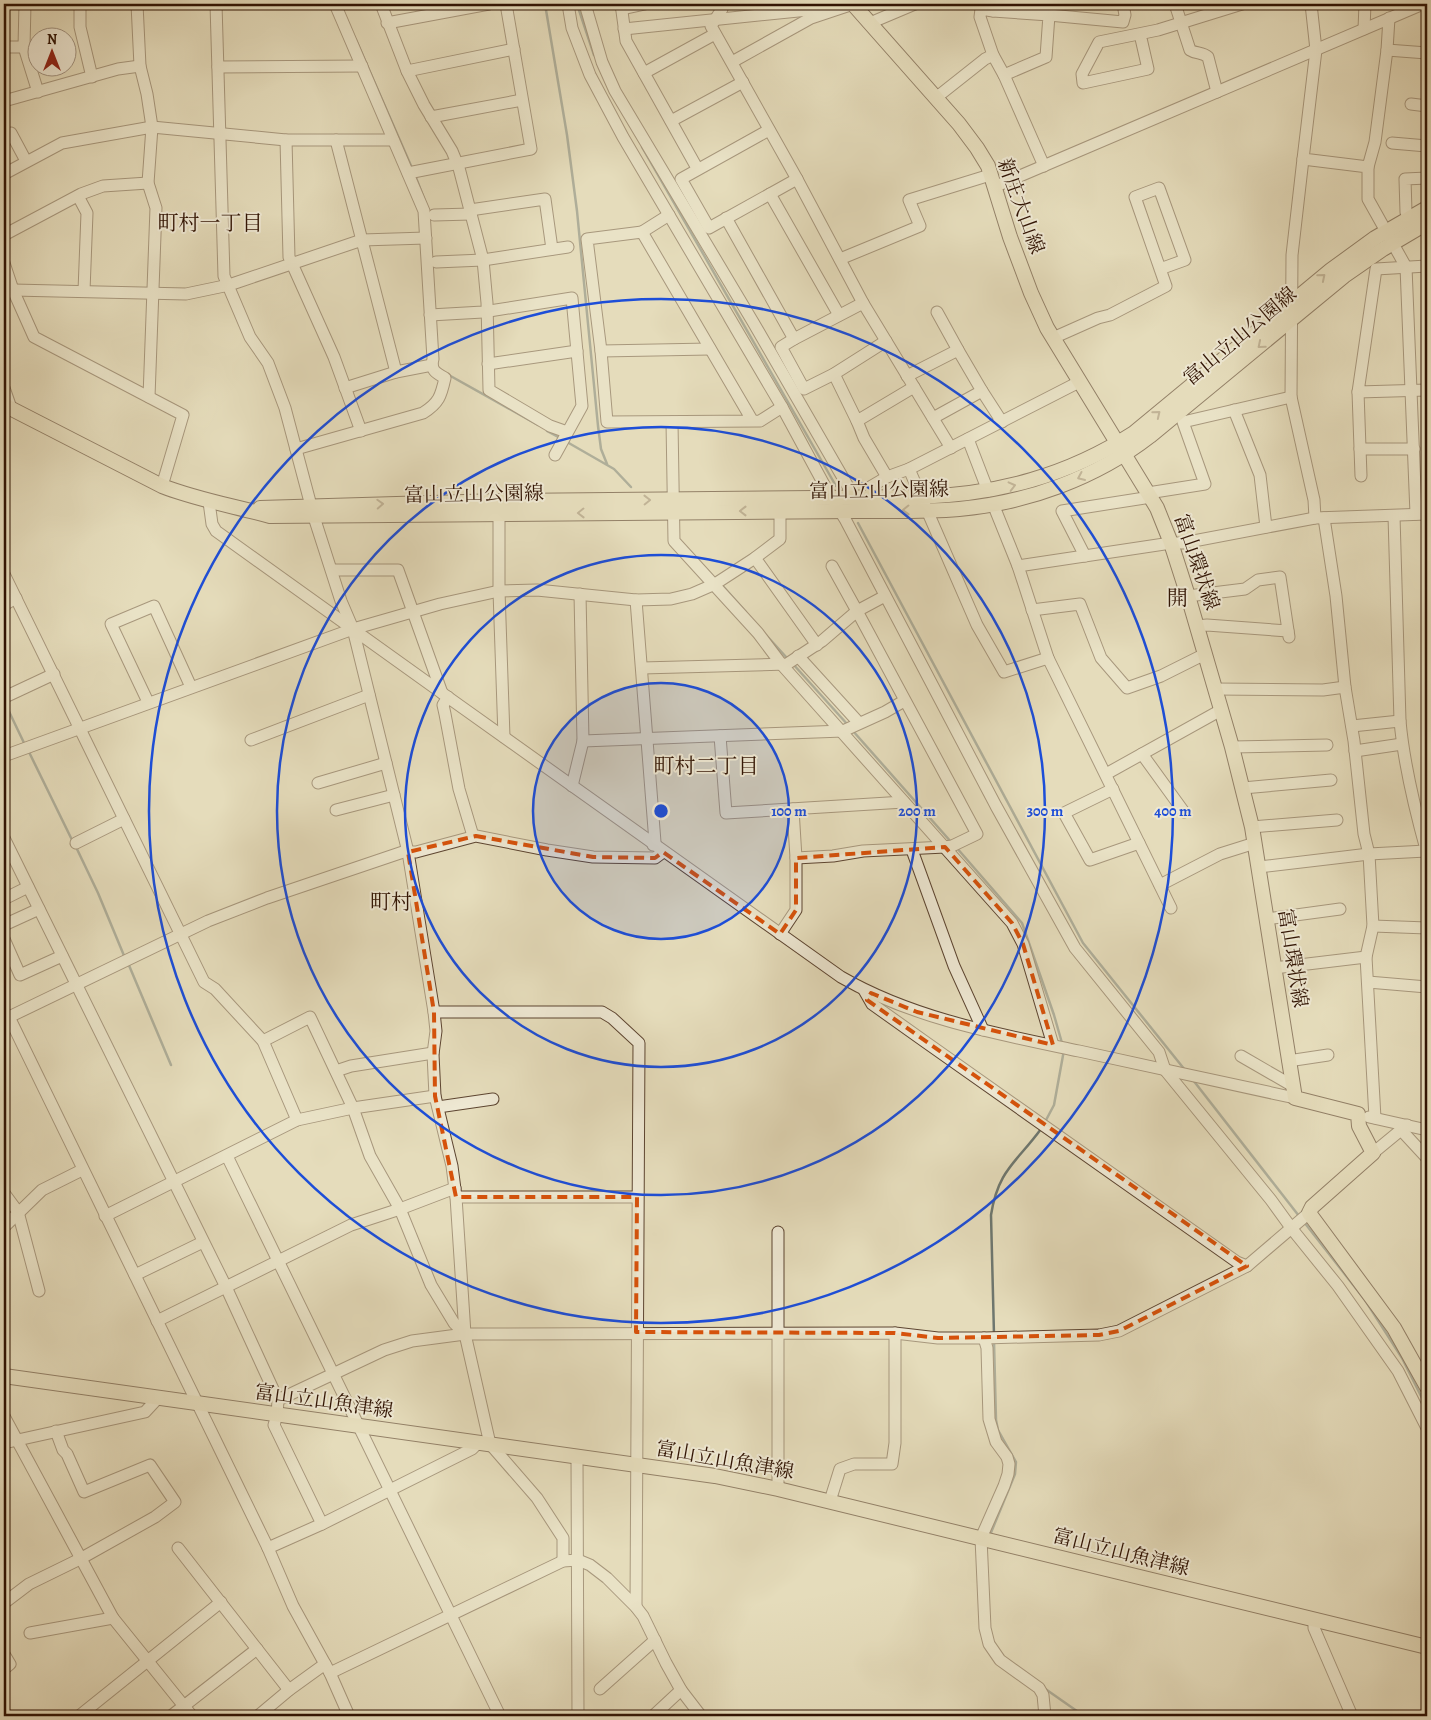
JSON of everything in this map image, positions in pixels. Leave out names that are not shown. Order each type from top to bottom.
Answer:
[{"type":"main road","name":"新庄大山線","points":[[853,4],[959,124],[988,166],[1031,293],[1053,338],[1121,449]]},
{"type":"main road","name":"富山立山公園線","points":[[7,406],[162,486],[186,496],[244,509],[312,512],[780,505],[840,511],[923,504],[1026,482],[1121,449],[1150,436],[1358,266],[1408,218],[1427,208]]},
{"type":"main road","name":"富山立山公園線","points":[[780,505],[831,498],[923,504],[958,509],[993,504],[1052,488],[1092,472],[1121,449],[1134,433],[1331,270],[1390,236],[1427,223]]},
{"type":"main road","name":"富山環状線","points":[[1121,449],[1157,508],[1171,543],[1232,747],[1255,842],[1294,1092]]},
{"type":"main road","points":[[1294,1092],[1358,1114],[1359,1126],[1373,1153],[1307,1214],[1394,1328],[1427,1387]]},
{"type":"main road","name":"富山立山魚津線","points":[[4,1376],[197,1403],[278,1407],[358,1426],[715,1476],[830,1501],[1427,1647]]},
{"type":"street","points":[[25,4],[24,47],[38,92]]},
{"type":"street","points":[[80,4],[80,27],[92,77]]},
{"type":"street","points":[[136,4],[140,66],[152,127],[148,183],[156,208],[149,397]]},
{"type":"street","points":[[216,4],[224,276],[250,337],[268,363],[285,408],[312,512],[341,601],[353,629],[408,852],[434,1012],[436,1031],[433,1053],[436,1102],[446,1137],[455,1192],[465,1334],[484,1444],[536,1498],[563,1538],[563,1561]]},
{"type":"street","points":[[296,449],[423,413],[433,407],[441,396],[445,378],[435,372],[432,365],[424,210],[335,4]]},
{"type":"street","points":[[382,4],[387,23],[407,71],[458,164],[483,260],[487,311],[489,390],[550,426],[567,432]]},
{"type":"street","points":[[387,23],[489,4]]},
{"type":"street","points":[[408,173],[531,149],[506,4]]},
{"type":"street","points":[[568,4],[572,28],[590,75],[623,137],[782,407],[831,498],[840,511],[996,806],[1075,948],[1159,1052],[1164,1070],[1293,1227],[1338,1286],[1398,1371],[1427,1428]]},
{"type":"street","points":[[585,4],[602,62],[615,91],[753,322],[850,490]]},
{"type":"street","points":[[645,4],[621,6],[626,41],[697,168]]},
{"type":"street","points":[[720,4],[722,10],[711,26],[797,179],[862,303],[951,448]]},
{"type":"street","points":[[732,62],[811,18],[853,4]]},
{"type":"street","points":[[870,23],[915,4]]},
{"type":"street","points":[[1044,166],[1004,75],[993,55],[980,17],[981,9],[993,7],[1048,15],[1123,22],[1126,16],[1122,4]]},
{"type":"street","points":[[1175,4],[1190,50],[1195,53],[1204,53],[1208,57],[1217,92]]},
{"type":"street","points":[[1140,34],[1148,69],[1083,83],[1082,74],[1100,42],[1140,34],[1242,4]]},
{"type":"street","points":[[1311,4],[1316,50],[1292,255],[1291,397],[1336,596],[1345,687],[1356,751],[1364,834],[1369,854],[1373,926],[1366,957],[1375,1118]]},
{"type":"street","points":[[1364,29],[1365,4]]},
{"type":"street","points":[[840,260],[920,226],[909,200],[992,181],[1044,166],[1316,50],[1412,6],[1423,4]]},
{"type":"street","points":[[624,29],[818,9],[820,14]]},
{"type":"street","points":[[1004,75],[1046,57],[1048,15]]},
{"type":"street","points":[[1018,566],[1171,543],[1183,543],[1319,518],[1422,514],[1414,449],[1406,267],[1368,199],[1368,168],[1375,142],[1387,50],[1389,18]]},
{"type":"street","points":[[644,74],[716,34]]},
{"type":"street","points":[[4,47],[24,47]]},
{"type":"street","points":[[407,71],[514,49]]},
{"type":"street","points":[[1387,50],[1427,53]]},
{"type":"street","points":[[936,97],[985,59],[993,55]]},
{"type":"street","points":[[4,101],[118,70],[140,66]]},
{"type":"street","points":[[218,68],[362,66]]},
{"type":"street","points":[[671,121],[743,82]]},
{"type":"street","points":[[431,117],[522,100]]},
{"type":"street","points":[[1411,104],[1427,106]]},
{"type":"street","points":[[4,174],[62,143],[152,127],[286,140],[393,140]]},
{"type":"street","points":[[769,130],[697,168],[681,179],[709,228],[797,179]]},
{"type":"street","points":[[11,133],[26,161]]},
{"type":"street","points":[[286,140],[289,257],[334,356],[361,431]]},
{"type":"street","points":[[336,140],[396,372]]},
{"type":"street","points":[[1392,143],[1427,146]]},
{"type":"street","points":[[1304,159],[1368,168]]},
{"type":"street","points":[[1408,218],[1406,212],[1405,179],[1427,178]]},
{"type":"street","points":[[4,235],[78,196],[103,186],[148,183]]},
{"type":"street","points":[[1053,338],[1098,318],[1110,315],[1166,286],[1160,269],[1135,197],[1159,188],[1185,260],[1160,269]]},
{"type":"street","points":[[770,194],[839,315]]},
{"type":"street","points":[[78,196],[87,213],[84,291]]},
{"type":"street","points":[[434,215],[470,212],[545,199],[552,249]]},
{"type":"street","points":[[670,215],[642,232],[588,239],[607,422],[760,420],[782,407]]},
{"type":"street","points":[[726,218],[794,339]]},
{"type":"street","points":[[642,232],[752,420]]},
{"type":"street","points":[[13,290],[186,294],[228,285],[362,240],[426,238]]},
{"type":"street","points":[[436,262],[483,260],[568,247]]},
{"type":"street","points":[[4,263],[13,290],[34,338],[183,415],[162,486]]},
{"type":"street","points":[[1361,476],[1358,392],[1376,269],[1427,266]]},
{"type":"street","points":[[430,315],[483,312],[572,298],[582,406],[555,455]]},
{"type":"street","points":[[862,303],[781,347],[804,389],[834,374],[886,341]]},
{"type":"street","points":[[936,312],[1002,422]]},
{"type":"street","points":[[601,351],[710,349]]},
{"type":"street","points":[[907,376],[958,350]]},
{"type":"street","points":[[488,364],[577,351]]},
{"type":"street","points":[[345,388],[396,372],[432,365]]},
{"type":"street","points":[[834,374],[864,438],[887,477]]},
{"type":"street","points":[[870,487],[887,477],[909,470],[1080,382]]},
{"type":"street","points":[[857,421],[914,387]]},
{"type":"street","points":[[4,388],[7,406]]},
{"type":"street","points":[[933,418],[982,390]]},
{"type":"street","points":[[1358,392],[1427,390]]},
{"type":"street","points":[[1085,556],[1062,511],[1205,484],[1183,422],[1291,397]]},
{"type":"street","points":[[1234,410],[1260,475],[1266,527]]},
{"type":"street","points":[[672,422],[674,541],[758,633],[782,665],[1012,922],[1022,944],[1054,1045]]},
{"type":"street","points":[[968,439],[988,491]]},
{"type":"street","points":[[1360,449],[1414,449]]},
{"type":"street","points":[[909,470],[977,625],[1004,672],[1048,658]]},
{"type":"street","points":[[209,502],[212,524],[216,531],[658,848],[842,977],[864,990],[917,1012],[984,1030],[1208,1080],[1294,1092]]},
{"type":"street","points":[[993,504],[1018,566],[1048,658],[1171,908]]},
{"type":"street","points":[[4,756],[148,702],[353,629],[499,591],[537,590],[636,600],[671,598],[692,594],[756,558],[780,539],[780,505]]},
{"type":"street","points":[[499,508],[499,591],[504,737]]},
{"type":"street","points":[[1259,866],[1369,854],[1427,852],[1414,804],[1402,744],[1394,516]]},
{"type":"street","points":[[756,558],[817,645]]},
{"type":"street","points":[[796,858],[832,856],[864,851],[945,848],[977,834],[832,566]]},
{"type":"street","points":[[332,570],[398,570],[445,695],[443,705],[459,790],[473,836]]},
{"type":"street","points":[[4,574],[204,982],[216,989],[263,1041],[297,1120]]},
{"type":"street","points":[[1188,596],[1245,589],[1258,580],[1280,577],[1288,634],[1207,625],[1197,626]]},
{"type":"street","points":[[572,786],[583,741],[580,594]]},
{"type":"street","points":[[642,668],[782,665],[817,645],[857,611],[885,596]]},
{"type":"street","points":[[4,605],[16,598]]},
{"type":"street","points":[[347,1715],[327,1669],[293,1606],[268,1548],[6,1017],[180,934],[267,898],[403,852],[473,836],[593,857],[655,858],[658,848],[636,600]]},
{"type":"street","points":[[1032,610],[1080,604],[1101,658],[1127,688],[1161,676],[1205,654]]},
{"type":"street","points":[[148,702],[111,624],[154,606],[191,687]]},
{"type":"street","points":[[798,656],[859,723]]},
{"type":"street","points":[[7,696],[54,674]]},
{"type":"street","points":[[1215,689],[1323,690],[1345,687]]},
{"type":"street","points":[[251,740],[369,695]]},
{"type":"street","points":[[583,741],[843,732],[904,701]]},
{"type":"street","points":[[1106,774],[1221,710]]},
{"type":"street","points":[[1352,726],[1400,721]]},
{"type":"street","points":[[720,736],[726,813],[904,802]]},
{"type":"street","points":[[1356,751],[1402,744]]},
{"type":"street","points":[[1232,747],[1327,745]]},
{"type":"street","points":[[1142,754],[1184,812]]},
{"type":"street","points":[[318,783],[386,763]]},
{"type":"street","points":[[1243,788],[1331,780]]},
{"type":"street","points":[[1114,790],[1064,813],[1090,860],[1139,842]]},
{"type":"street","points":[[336,810],[394,795]]},
{"type":"street","points":[[780,934],[796,910],[796,858],[793,809]]},
{"type":"street","points":[[76,842],[124,819]]},
{"type":"street","points":[[1252,827],[1337,820]]},
{"type":"street","points":[[4,838],[226,1287],[278,1407],[274,1425],[322,1524]]},
{"type":"street","points":[[1160,885],[1220,854],[1255,842]]},
{"type":"street","points":[[912,850],[954,966],[984,1030]]},
{"type":"street","points":[[4,899],[28,887]]},
{"type":"street","points":[[4,926],[39,909]]},
{"type":"street","points":[[1266,919],[1340,910]]},
{"type":"street","points":[[1373,926],[1427,928]]},
{"type":"street","points":[[4,939],[20,975],[62,956]]},
{"type":"street","points":[[1274,968],[1366,957]]},
{"type":"street","points":[[1368,982],[1427,986]]},
{"type":"street","points":[[864,990],[872,1004],[916,1036],[1230,1257],[1247,1266]]},
{"type":"street","points":[[434,1012],[602,1012],[612,1018],[639,1042],[636,1607]]},
{"type":"street","points":[[263,1041],[310,1017],[353,1108],[370,1156],[400,1209],[431,1285],[454,1323],[465,1334]]},
{"type":"street","points":[[336,1071],[351,1066],[433,1053]]},
{"type":"street","points":[[1241,1056],[1294,1092]]},
{"type":"street","points":[[1288,1061],[1328,1056]]},
{"type":"street","points":[[105,1216],[297,1120],[353,1108],[493,1099]]},
{"type":"street","points":[[1358,1114],[1404,1128],[1427,1130]]},
{"type":"street","points":[[1373,1153],[1404,1128]]},
{"type":"street","points":[[1404,1128],[1427,1158]]},
{"type":"street","points":[[227,1156],[335,1374],[358,1426],[500,1716]]},
{"type":"street","points":[[4,1227],[42,1190],[82,1170]]},
{"type":"street","points":[[157,1321],[351,1225],[455,1192],[637,1197]]},
{"type":"street","points":[[4,1193],[18,1212],[39,1291]]},
{"type":"street","points":[[278,1407],[335,1374],[384,1350],[412,1341],[465,1334],[777,1332],[895,1333],[938,1338],[1099,1335],[1119,1331],[1247,1266],[1307,1214]]},
{"type":"street","points":[[778,1232],[778,1489]]},
{"type":"street","points":[[134,1276],[204,1242]]},
{"type":"street","points":[[830,1501],[840,1468],[854,1464],[892,1464],[895,1443],[895,1333]]},
{"type":"street","points":[[984,1338],[987,1348],[988,1419],[996,1442],[1007,1457],[1009,1464],[1004,1486],[981,1538],[984,1628],[989,1644],[1000,1660],[1039,1688],[1043,1695],[1045,1716]]},
{"type":"street","points":[[4,1443],[145,1412],[158,1398]]},
{"type":"street","points":[[4,1416],[113,1618],[192,1716]]},
{"type":"street","points":[[4,1603],[29,1584],[80,1559],[155,1517],[175,1502],[150,1465],[84,1492],[67,1454],[63,1450],[56,1431]]},
{"type":"street","points":[[268,1548],[322,1524],[484,1444]]},
{"type":"street","points":[[577,1457],[578,1716]]},
{"type":"street","points":[[178,1548],[290,1690]]},
{"type":"street","points":[[258,1716],[290,1690],[327,1669],[451,1614],[563,1561],[578,1560],[590,1565],[607,1578],[636,1607],[643,1616],[681,1690],[702,1716]]},
{"type":"street","points":[[79,1716],[221,1602]]},
{"type":"street","points":[[30,1633],[113,1618]]},
{"type":"street","points":[[1314,1619],[1314,1628],[1352,1716]]},
{"type":"street","points":[[600,1689],[655,1640]]},
{"type":"street","points":[[172,1716],[257,1648]]},
{"type":"street","points":[[4,1654],[10,1664],[4,1669]]},
{"type":"street","points":[[653,1716],[681,1690]]},
{"type":"highlighted area","points":[[476,836],[593,857],[655,858],[663,852],[780,934],[796,910],[796,858],[945,847],[1012,923],[1023,944],[1053,1045],[917,1012],[871,993],[867,1000],[1247,1266],[1119,1331],[1099,1335],[938,1338],[895,1333],[636,1332],[637,1197],[456,1197],[435,1096],[434,1012],[408,852]]},
{"type":"waterway","points":[[545,4],[567,135],[577,211],[598,426],[601,449],[607,464]]},
{"type":"waterway","points":[[577,4],[594,55]]},
{"type":"waterway","points":[[356,40],[412,168]]},
{"type":"waterway","points":[[642,147],[836,486]]},
{"type":"waterway","points":[[415,175],[429,212]]},
{"type":"waterway","points":[[447,374],[538,425]]},
{"type":"waterway","points":[[547,431],[560,438]]},
{"type":"waterway","points":[[567,442],[614,469],[631,487]]},
{"type":"waterway","points":[[858,523],[1083,943],[1185,1070]]},
{"type":"waterway","points":[[721,584],[746,612]]},
{"type":"waterway","points":[[766,635],[787,658]]},
{"type":"waterway","points":[[793,664],[848,725]]},
{"type":"waterway","points":[[4,701],[25,745]]},
{"type":"waterway","points":[[853,731],[952,843]]},
{"type":"waterway","points":[[28,750],[73,842]]},
{"type":"waterway","points":[[76,847],[98,893],[125,958]]},
{"type":"waterway","points":[[956,847],[1022,923],[1062,1043]]},
{"type":"waterway","points":[[128,963],[171,1065]]},
{"type":"waterway","points":[[1045,1122],[1054,1105],[1064,1050]]},
{"type":"waterway","points":[[1193,1080],[1299,1216]]},
{"type":"waterway","points":[[994,1335],[991,1215],[994,1200],[1003,1177],[1041,1129]]},
{"type":"waterway","points":[[1304,1222],[1365,1300],[1402,1358],[1427,1408]]},
{"type":"waterway","points":[[990,1535],[1015,1474],[1016,1462],[998,1430],[996,1420],[994,1341]]},
{"type":"waterway","points":[[1044,1688],[1084,1716]]},
{"type":"district","name":"町村一丁目","points":[[210,223]]},
{"type":"district","name":"開","points":[[1177,598]]},
{"type":"district","name":"町村二丁目","points":[[706,766]]},
{"type":"district","name":"町村","points":[[391,902]]}]
